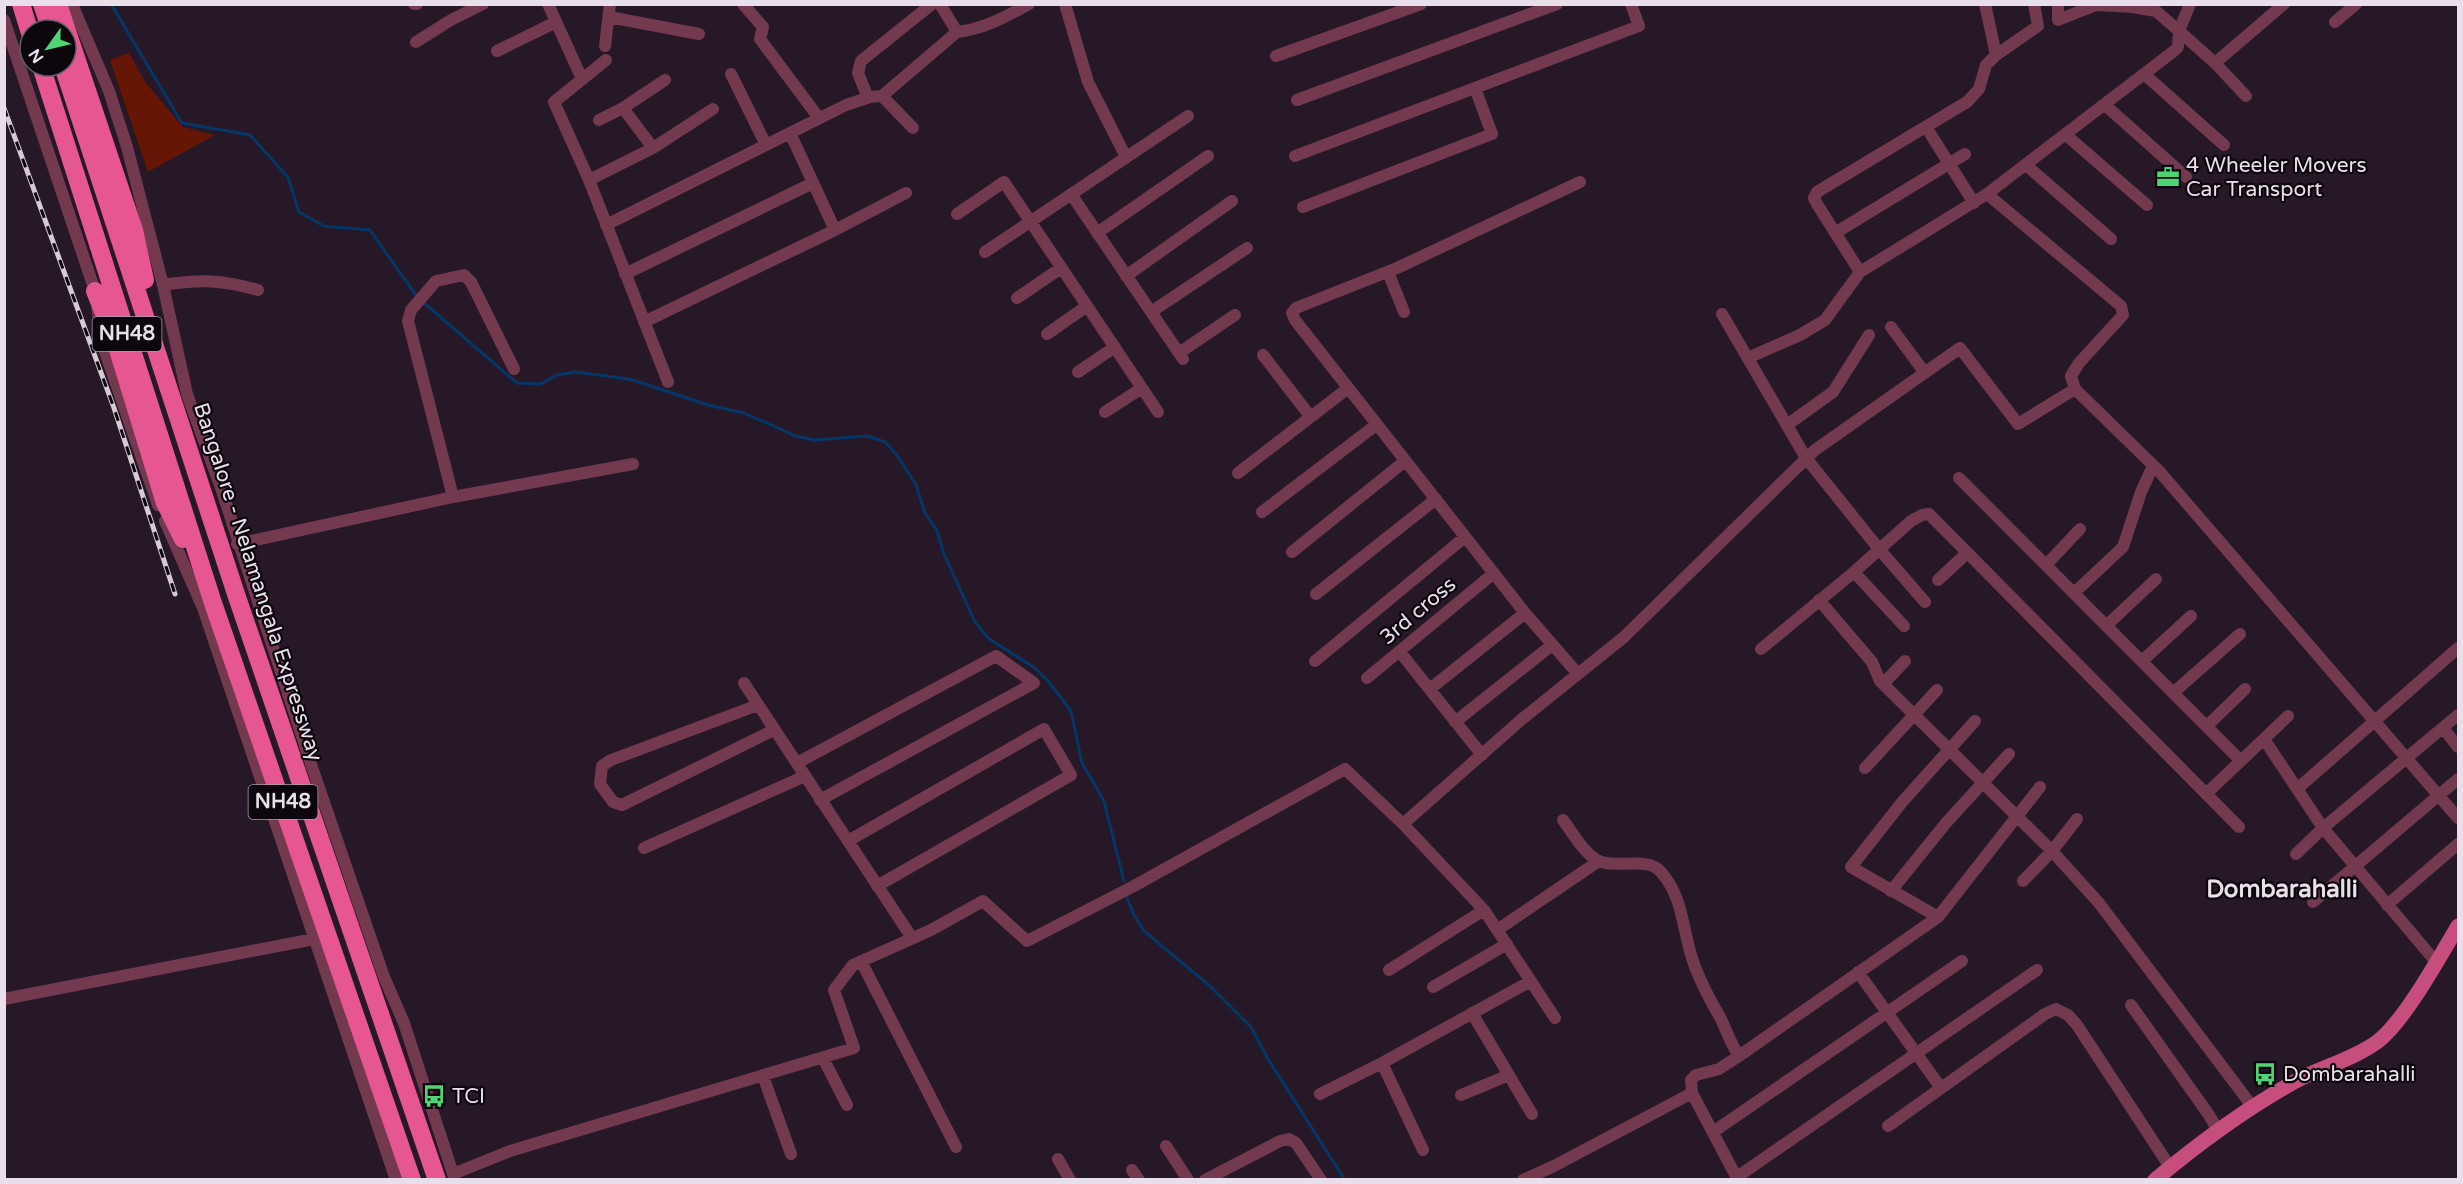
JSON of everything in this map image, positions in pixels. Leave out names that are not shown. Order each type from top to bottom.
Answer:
[{"type":"highway","points":[[58,4],[134,230],[153,338]]},
{"type":"highway","name":"NH48","points":[[44,78],[398,1179]]},
{"type":"highway","name":"Bangalore - Nelamangala Expressway","points":[[67,78],[237,597],[448,1178]]},
{"type":"highway","points":[[94,291],[115,339],[165,502],[213,603]]},
{"type":"main road","points":[[2164,1174],[2217,1129],[2252,1106],[2297,1080],[2354,1055],[2378,1041],[2398,1020],[2436,962],[2454,944],[2458,926]]},
{"type":"street","points":[[72,4],[109,90],[127,147],[163,285],[187,394],[221,488],[237,544],[336,838],[384,977],[404,1023],[448,1178],[520,1148],[854,1048],[834,990],[853,965],[912,938],[983,901],[1027,941],[1134,886],[1345,769],[1403,824],[1484,910],[1555,1018]]},
{"type":"street","points":[[416,42],[451,20],[483,4]]},
{"type":"street","points":[[548,4],[582,79]]},
{"type":"street","points":[[743,4],[763,27],[760,39],[819,118]]},
{"type":"street","points":[[868,98],[858,73],[861,62],[932,4]]},
{"type":"street","points":[[940,4],[957,32]]},
{"type":"street","points":[[606,225],[819,118],[868,98],[882,96],[957,32],[975,30],[994,23],[1029,4]]},
{"type":"street","points":[[1065,4],[1088,81],[1126,156]]},
{"type":"street","points":[[1276,56],[1421,4]]},
{"type":"street","points":[[1297,100],[1557,4]]},
{"type":"street","points":[[1295,156],[1639,26],[1631,4]]},
{"type":"street","points":[[1985,4],[1996,55]]},
{"type":"street","points":[[1860,272],[1817,204],[1814,198],[1817,192],[1967,102],[1979,89],[1986,65],[1996,55],[2038,26],[2034,4]]},
{"type":"street","points":[[2058,4],[2058,20],[2096,5],[2156,11],[2215,63],[2246,96]]},
{"type":"street","points":[[1750,357],[1800,335],[1825,320],[1860,272],[1987,194],[2178,47],[2179,31],[2190,4]]},
{"type":"street","points":[[2215,63],[2284,4]]},
{"type":"street","points":[[2335,22],[2356,4]]},
{"type":"street","points":[[605,46],[609,11],[699,34]]},
{"type":"street","points":[[4,21],[94,291],[102,343],[112,375],[152,491],[203,608],[314,939],[398,1179]]},
{"type":"street","points":[[497,51],[556,22]]},
{"type":"street","points":[[606,60],[554,102],[589,180],[668,382]]},
{"type":"street","points":[[732,74],[766,145]]},
{"type":"street","points":[[2144,74],[2224,145]]},
{"type":"street","points":[[600,120],[623,108],[665,80]]},
{"type":"street","points":[[1304,207],[1492,134],[1475,88]]},
{"type":"street","points":[[882,96],[913,128]]},
{"type":"street","points":[[2105,105],[2186,177]]},
{"type":"street","points":[[623,108],[653,148]]},
{"type":"street","points":[[589,180],[653,148],[713,109]]},
{"type":"street","points":[[985,252],[1188,116]]},
{"type":"street","points":[[1926,127],[1974,203]]},
{"type":"street","points":[[790,133],[835,230]]},
{"type":"street","points":[[2066,135],[2147,205]]},
{"type":"street","points":[[1835,233],[1965,154]]},
{"type":"street","points":[[1097,233],[1208,156]]},
{"type":"street","points":[[2026,165],[2111,239]]},
{"type":"street","points":[[1578,674],[1525,613],[1347,389],[1292,313],[1296,308],[1388,272],[1580,182]]},
{"type":"street","points":[[625,274],[813,183]]},
{"type":"street","points":[[957,214],[1004,183],[1158,412]]},
{"type":"street","points":[[644,322],[835,230],[906,193]]},
{"type":"street","points":[[1071,194],[1181,356],[1235,315]]},
{"type":"street","points":[[1987,194],[2121,306],[2123,315],[2079,363],[2071,376],[2075,389],[2153,466],[2458,818]]},
{"type":"street","points":[[1126,276],[1232,201]]},
{"type":"street","points":[[1151,312],[1247,248]]},
{"type":"street","points":[[1017,298],[1061,268]]},
{"type":"street","points":[[1388,272],[1404,312]]},
{"type":"street","points":[[453,497],[408,321],[411,310],[436,281],[464,274],[471,282],[514,369]]},
{"type":"street","points":[[163,285],[188,281],[226,281],[258,290]]},
{"type":"street","points":[[1047,334],[1088,306]]},
{"type":"street","points":[[1722,314],[1750,357],[1806,458],[1925,602]]},
{"type":"street","points":[[1891,327],[1925,373]]},
{"type":"street","points":[[1787,425],[1833,392],[1869,335]]},
{"type":"street","points":[[1078,372],[1115,347]]},
{"type":"street","points":[[1403,824],[1521,719],[1624,637],[1806,458],[1960,348],[2018,424],[2075,389]]},
{"type":"street","points":[[1263,355],[1310,416]]},
{"type":"street","points":[[1105,412],[1142,388]]},
{"type":"street","points":[[1238,473],[1347,389]]},
{"type":"street","points":[[1262,512],[1376,425]]},
{"type":"street","points":[[1292,552],[1405,461]]},
{"type":"street","points":[[237,544],[453,497],[633,465]]},
{"type":"street","points":[[2074,593],[2123,547],[2141,492],[2153,466]]},
{"type":"street","points":[[1959,477],[2241,761]]},
{"type":"street","points":[[1316,594],[1436,499]]},
{"type":"street","points":[[1761,649],[1911,521],[1929,514],[2239,827]]},
{"type":"street","points":[[2046,565],[2080,529]]},
{"type":"street","points":[[1315,661],[1465,537]]},
{"type":"street","points":[[1938,580],[1967,553]]},
{"type":"street","points":[[1854,572],[1904,626]]},
{"type":"street","name":"3rd cross","points":[[1367,678],[1494,573]]},
{"type":"street","points":[[2106,626],[2156,579]]},
{"type":"street","points":[[1819,600],[1872,662],[1875,673],[1883,684],[2052,851],[2099,903],[2252,1106]]},
{"type":"street","points":[[1430,689],[1525,613]]},
{"type":"street","points":[[2142,662],[2191,616]]},
{"type":"street","points":[[2173,693],[2240,634]]},
{"type":"street","points":[[1455,722],[1552,645]]},
{"type":"street","points":[[2297,789],[2458,648]]},
{"type":"street","points":[[1400,652],[1482,755]]},
{"type":"street","points":[[797,763],[996,656],[1034,683],[820,800]]},
{"type":"street","points":[[1883,684],[1905,661]]},
{"type":"street","points":[[744,683],[912,938]]},
{"type":"street","points":[[2207,726],[2245,689]]},
{"type":"street","points":[[1865,768],[1937,690]]},
{"type":"street","points":[[758,705],[611,760],[602,766],[599,775],[600,784],[613,802],[622,805],[774,730]]},
{"type":"street","points":[[2295,854],[2458,715]]},
{"type":"street","points":[[2206,794],[2288,716]]},
{"type":"street","points":[[1938,917],[1851,867],[1903,801],[1975,722]]},
{"type":"street","points":[[2443,728],[2458,747]]},
{"type":"street","points":[[848,841],[1044,729],[1071,775],[877,886]]},
{"type":"street","points":[[2264,739],[2323,828],[2436,962]]},
{"type":"street","points":[[1891,891],[1946,823],[2008,754]]},
{"type":"street","points":[[644,848],[805,776]]},
{"type":"street","points":[[2313,902],[2440,797],[2458,779]]},
{"type":"street","points":[[2037,970],[1737,1178],[1692,1094],[1691,1080],[1696,1075],[1719,1069],[1739,1056],[1938,917],[2040,787]]},
{"type":"street","points":[[2023,881],[2052,851],[2077,819]]},
{"type":"street","points":[[1563,820],[1586,850],[1599,861],[1622,866],[1646,864],[1659,869],[1672,887],[1681,909],[1692,959],[1699,977],[1739,1056]]},
{"type":"street","points":[[2387,905],[2458,844]]},
{"type":"street","points":[[1497,930],[1599,861]]},
{"type":"street","points":[[1389,970],[1484,910]]},
{"type":"street","points":[[4,999],[314,939]]},
{"type":"street","points":[[1433,987],[1507,944]]},
{"type":"street","points":[[861,961],[956,1147]]},
{"type":"street","points":[[1713,1132],[1962,961]]},
{"type":"street","points":[[1858,972],[1941,1088]]},
{"type":"street","points":[[1320,1094],[1382,1064],[1530,981]]},
{"type":"street","points":[[2131,1005],[2217,1129]]},
{"type":"street","points":[[1888,1126],[2045,1014],[2055,1010],[2068,1015],[2077,1025],[2164,1174]]},
{"type":"street","points":[[1472,1013],[1532,1113]]},
{"type":"street","points":[[823,1058],[847,1105]]},
{"type":"street","points":[[1382,1064],[1423,1150]]},
{"type":"street","points":[[1461,1095],[1509,1075]]},
{"type":"street","points":[[763,1077],[791,1154]]},
{"type":"street","points":[[1523,1179],[1554,1166],[1692,1094]]},
{"type":"street","points":[[1206,1179],[1280,1141],[1289,1139],[1296,1143],[1321,1179]]},
{"type":"street","points":[[1166,1146],[1188,1179]]},
{"type":"street","points":[[1058,1160],[1070,1179]]},
{"type":"shaded area","points":[[129,53],[146,83],[183,127],[215,135],[148,172],[110,60]]},
{"type":"waterway","points":[[111,4],[182,123],[250,135],[288,177],[299,212],[324,226],[370,230],[418,298]]},
{"type":"waterway","points":[[423,302],[517,383],[541,384],[557,375],[575,372],[633,380],[708,405],[744,413],[796,436],[814,440],[868,436],[885,442],[897,455],[916,485],[925,513],[937,531],[944,554],[975,622],[988,638],[1035,668],[1071,711],[1082,763],[1104,801],[1124,881]]},
{"type":"waterway","points":[[1127,898],[1144,931],[1210,986],[1251,1027],[1268,1059],[1345,1180]]},
{"type":"railway","points":[[4,108],[114,408],[175,594]]},
{"type":"place","name":"4 Wheeler Movers Car Transport","points":[[2168,177]]},
{"type":"place","name":"Dombarahalli","points":[[2265,1074]]},
{"type":"place","name":"TCI","points":[[434,1096]]},
{"type":"district","name":"Dombarahalli","points":[[2282,889]]}]
